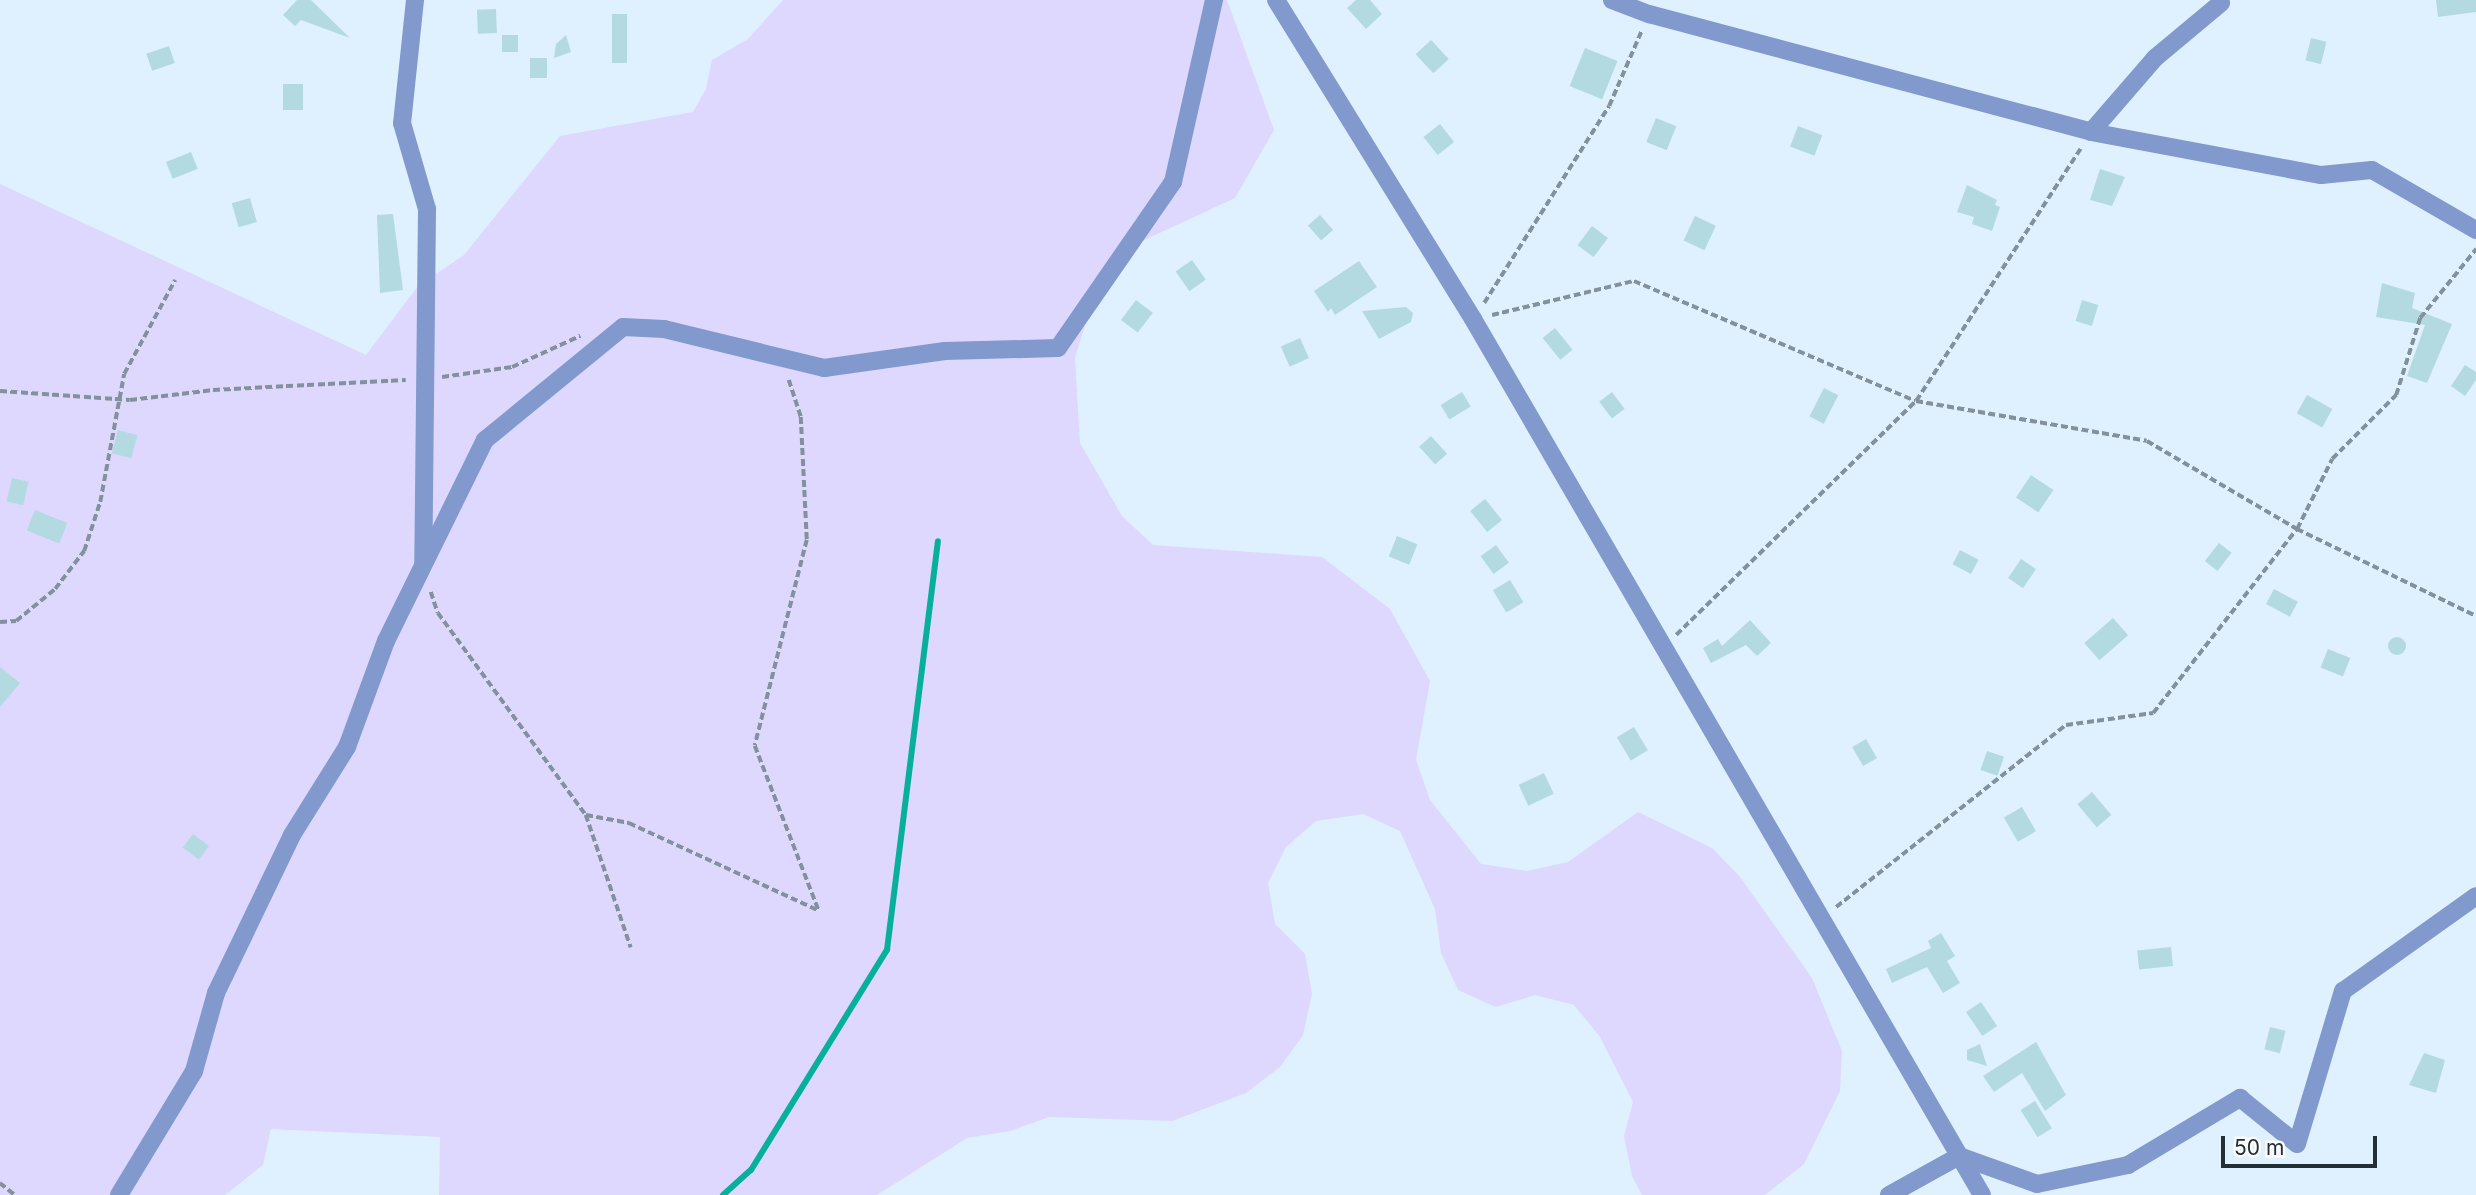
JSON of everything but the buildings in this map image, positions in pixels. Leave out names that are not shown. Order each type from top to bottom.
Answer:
[{"type":"street","points":[[415,0],[402,123],[427,209],[421,380],[423,567]]},
{"type":"street","points":[[120,1195],[194,1071],[216,993],[292,835],[347,747],[386,641],[485,440],[624,327],[664,329],[783,361],[824,368],[945,351],[1058,348],[1173,182],[1214,0]]},
{"type":"street","points":[[1276,0],[1473,319],[1982,1195]]},
{"type":"street","points":[[1612,0],[1651,7],[2091,132],[2321,175],[2372,170],[2476,230]]},
{"type":"street","points":[[2091,132],[2155,58],[2221,3]]},
{"type":"street","points":[[1889,1195],[1959,1157],[2037,1184],[2128,1165],[2240,1098],[2297,1144],[2343,991],[2476,896]]},
{"type":"path","points":[[1473,319],[1609,106],[1651,7]]},
{"type":"path","points":[[1665,646],[1916,401],[2091,132]]},
{"type":"path","points":[[1821,919],[2066,725],[2153,713],[2297,528],[2332,459],[2396,395],[2420,318],[2476,249]]},
{"type":"path","points":[[0,622],[16,621],[55,589],[84,551],[100,502],[120,399],[136,345],[174,279]]},
{"type":"path","points":[[1473,319],[1634,281],[1916,401],[2147,441],[2297,528],[2476,616]]},
{"type":"path","points":[[0,391],[120,399],[421,380],[512,367],[585,333]]},
{"type":"path","points":[[586,815],[629,823],[819,911],[755,746],[807,540],[801,417],[783,361]]},
{"type":"path","points":[[423,567],[438,613],[586,815],[631,948]]},
{"type":"path","points":[[0,1183],[15,1195]]},
{"type":"shaded area","points":[[783,0],[1227,0],[1274,130],[1235,198],[1125,249],[1099,280],[1075,358],[1080,443],[1122,516],[1153,545],[1322,557],[1390,609],[1430,681],[1416,760],[1430,800],[1481,864],[1527,871],[1568,862],[1638,812],[1712,848],[1740,877],[1812,978],[1842,1051],[1840,1091],[1804,1164],[1765,1195],[1642,1195],[1632,1176],[1624,1136],[1633,1102],[1600,1037],[1574,1005],[1535,995],[1496,1007],[1458,990],[1441,953],[1435,909],[1400,831],[1363,814],[1316,821],[1286,847],[1268,883],[1275,924],[1305,954],[1312,994],[1303,1035],[1280,1067],[1246,1093],[1172,1121],[1049,1117],[1010,1131],[967,1138],[877,1195],[439,1195],[440,1137],[271,1129],[263,1165],[225,1195],[0,1195],[0,184],[366,355],[418,286],[464,255],[560,136],[693,112],[706,89],[712,60],[748,39]]},
{"type":"waterway","points":[[723,1195],[751,1170],[887,950],[938,541]]}]
